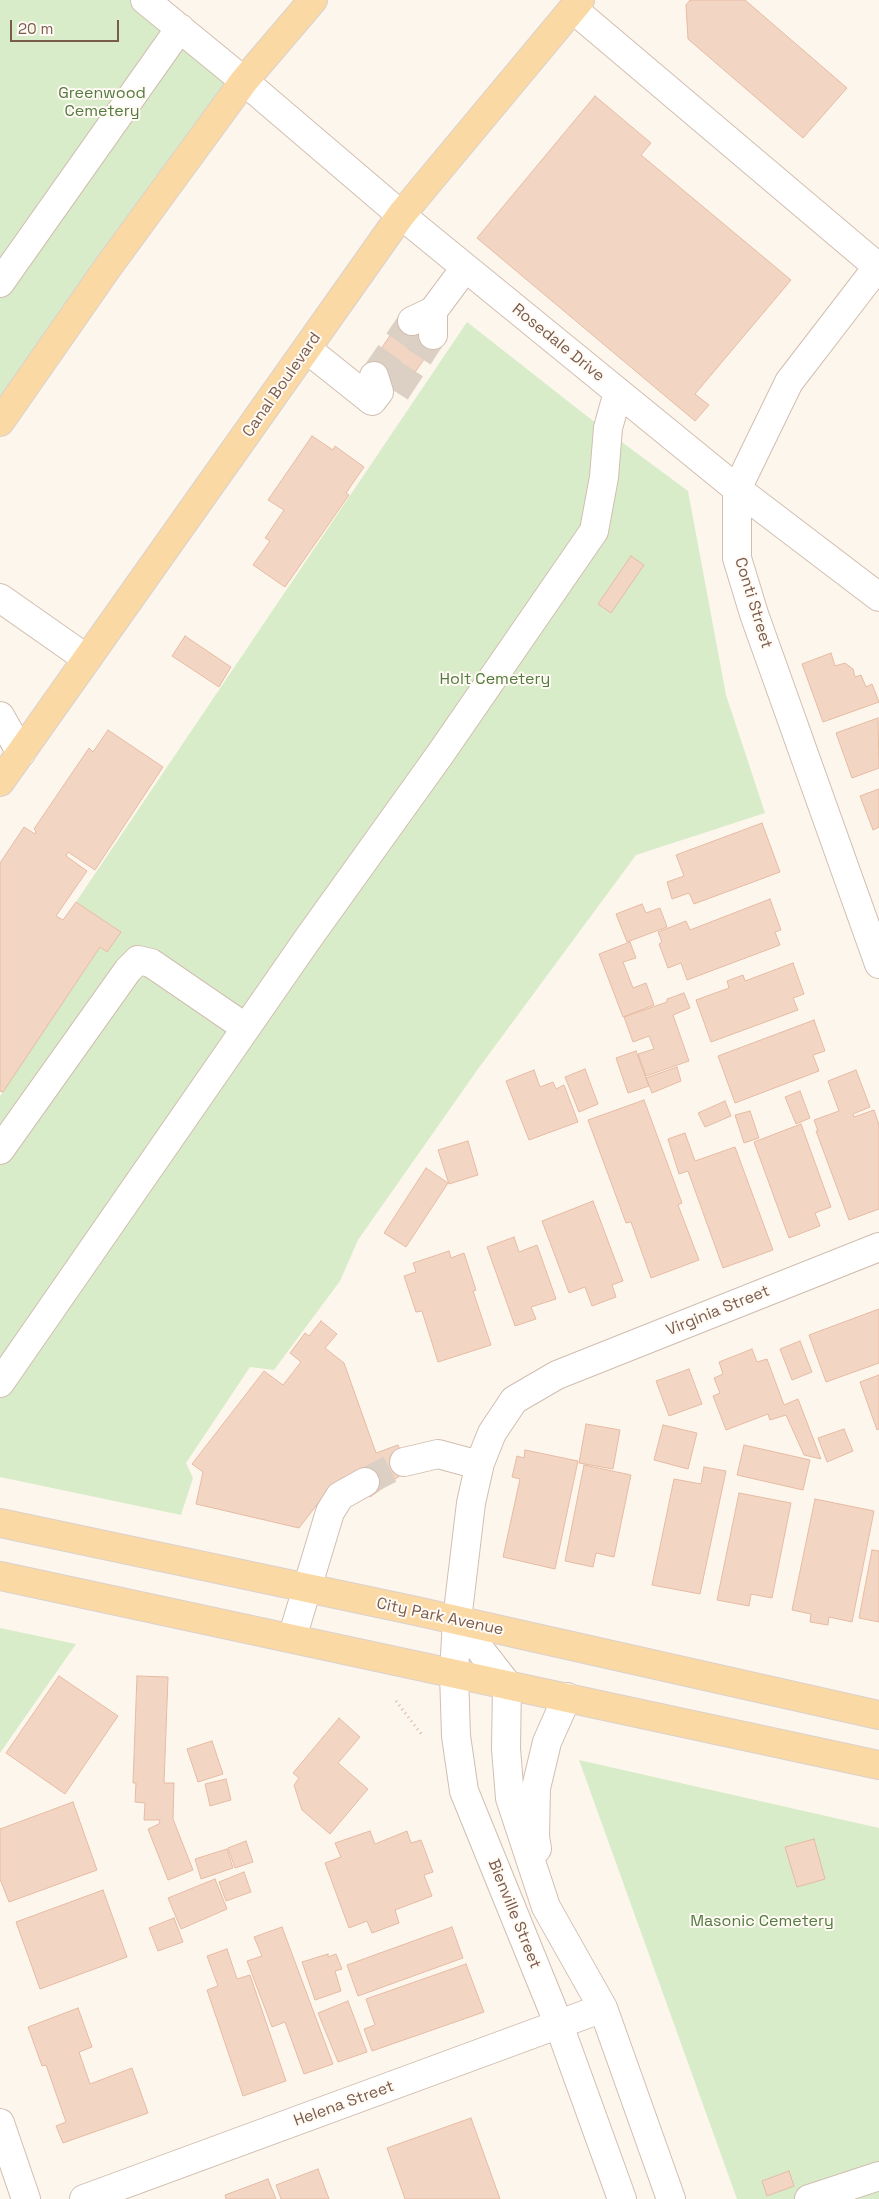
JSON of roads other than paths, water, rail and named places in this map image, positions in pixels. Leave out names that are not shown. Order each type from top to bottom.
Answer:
[{"type":"main road","points":[[0,422],[108,267],[244,81],[313,0]]},
{"type":"main road","name":"Canal Boulevard","points":[[0,782],[308,350],[401,216],[577,5]]},
{"type":"main road","name":"City Park Avenue","points":[[0,1523],[456,1620],[879,1715]]},
{"type":"main road","points":[[0,1576],[879,1765]]},
{"type":"street","name":"Rosedale Drive","points":[[145,0],[244,81],[401,216],[737,489],[879,597]]},
{"type":"street","points":[[577,5],[878,266]]},
{"type":"street","points":[[0,282],[9,255],[180,28]]},
{"type":"street","name":"Conti Street","points":[[878,266],[789,382],[737,489],[737,558],[754,614],[879,964]]},
{"type":"street","points":[[426,323],[465,268]]},
{"type":"street","points":[[308,350],[372,401],[383,386]]},
{"type":"street","points":[[0,1383],[594,531],[604,478],[608,428],[618,392]]},
{"type":"street","points":[[0,598],[87,659]]},
{"type":"street","points":[[0,716],[21,753]]},
{"type":"street","points":[[0,1150],[128,970],[138,960],[151,963],[246,1028]]},
{"type":"street","name":"Virginia Street","points":[[557,1375],[879,1247]]},
{"type":"street","name":"Bienville Street","points":[[557,1375],[514,1400],[492,1433],[479,1465],[471,1503],[456,1620],[454,1673],[456,1736],[464,1791],[559,2025],[622,2199]]},
{"type":"street","points":[[404,1462],[438,1454],[479,1465]]},
{"type":"street","points":[[292,1638],[330,1512],[340,1496],[365,1482]]},
{"type":"street","points":[[456,1620],[507,1684]]},
{"type":"street","name":"Bienville Street","points":[[507,1684],[506,1749],[510,1798],[546,1907],[603,2008],[671,2199]]},
{"type":"street","name":"Bienville Street","points":[[546,1907],[535,1836],[536,1788],[547,1742],[567,1697]]},
{"type":"street","name":"Helena Street","points":[[84,2199],[603,2008]]},
{"type":"street","points":[[0,2123],[26,2199]]},
{"type":"street","points":[[809,2199],[879,2176]]},
{"type":"tunnel","points":[[374,376],[412,321]]},
{"type":"tunnel","points":[[396,392],[433,335]]},
{"type":"tunnel","points":[[365,1482],[404,1462]]},
{"type":"park label","name":"Greenwood Cemetery","points":[[102,103]]},
{"type":"park label","name":"Holt Cemetery","points":[[495,680]]},
{"type":"park label","name":"Masonic Cemetery","points":[[762,1922]]}]
